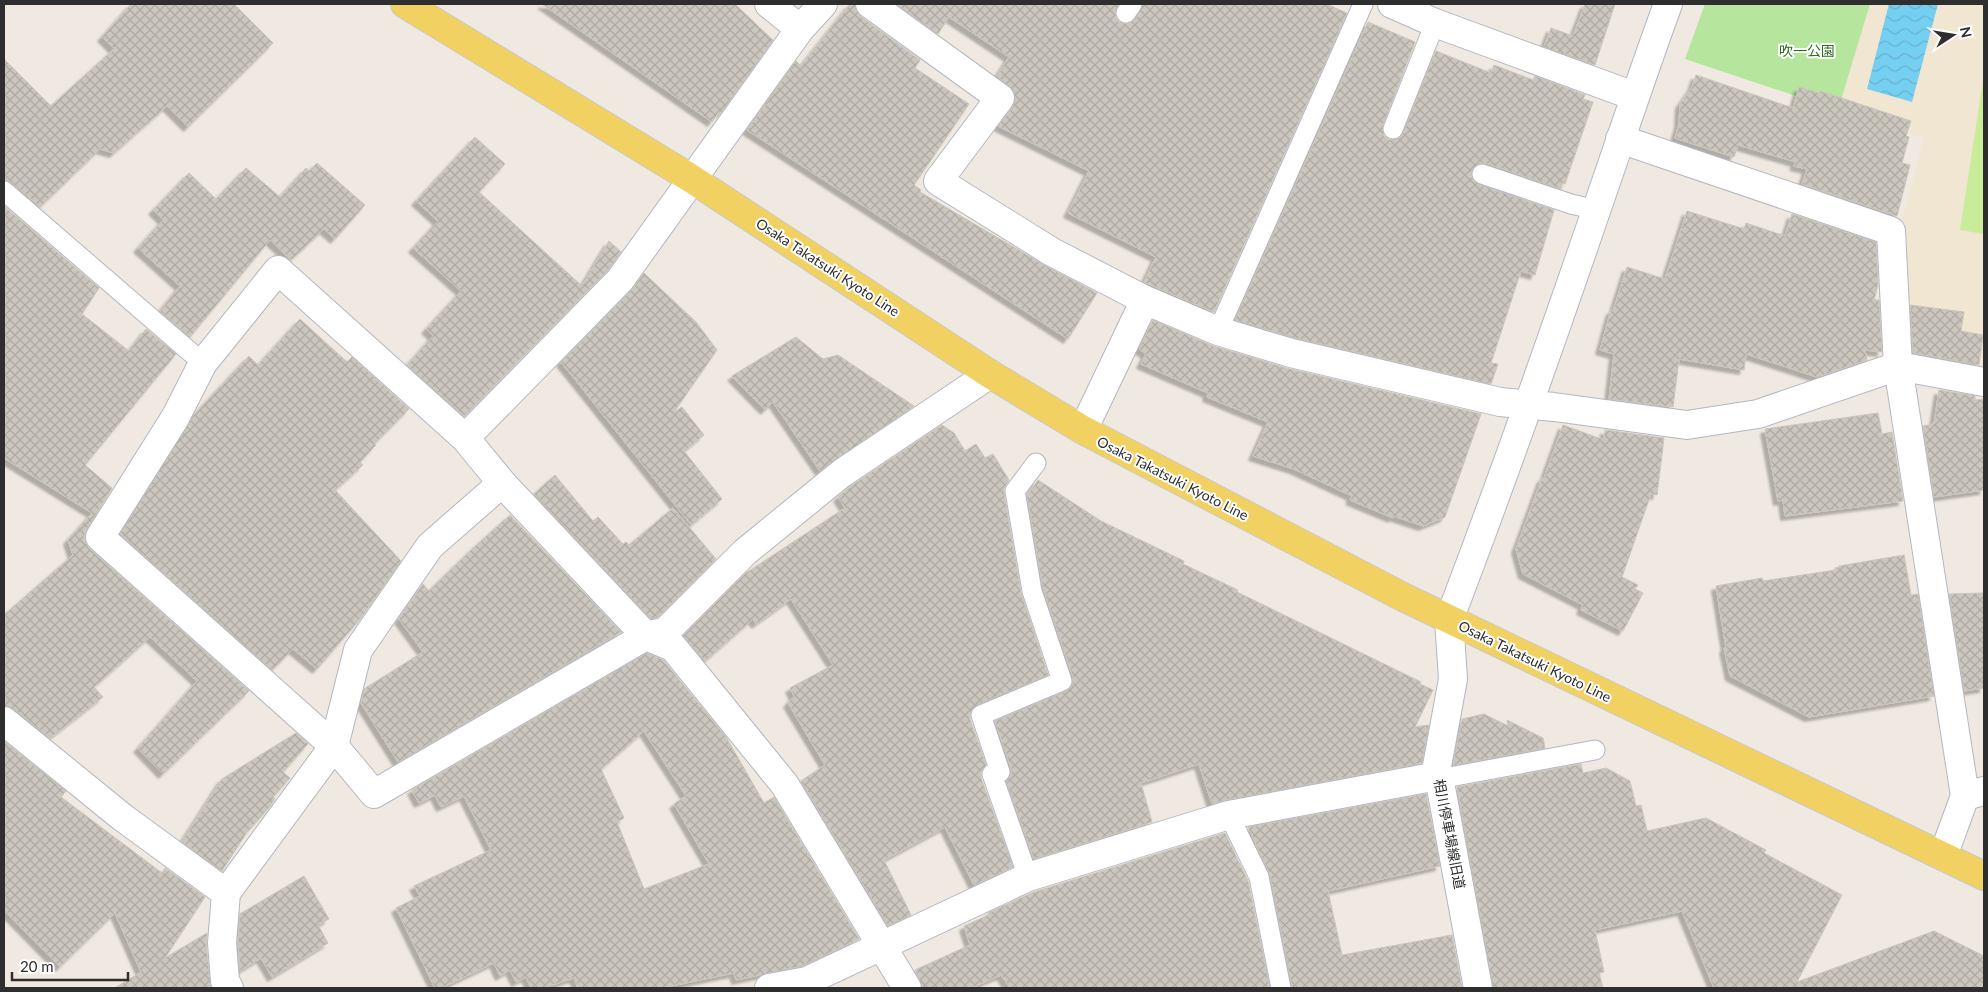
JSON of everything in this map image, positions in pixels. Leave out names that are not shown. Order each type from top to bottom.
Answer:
[{"type":"main road","name":"Osaka Takatsuki Kyoto Line","points":[[405,4],[692,179],[990,374],[1083,430],[1449,620],[1984,876]]},
{"type":"street","points":[[769,4],[800,30]]},
{"type":"street","points":[[465,438],[620,280],[800,30],[823,4]]},
{"type":"street","points":[[870,4],[1000,98],[938,182],[1052,252],[1145,300],[1218,331],[1291,353],[1500,402],[1686,425],[1758,414],[1898,366],[1984,382]]},
{"type":"street","points":[[1392,4],[1435,23],[1634,96]]},
{"type":"street","points":[[1449,620],[1528,404],[1634,96],[1668,4]]},
{"type":"street","points":[[1620,139],[1892,231],[1898,366],[1974,793],[1943,856]]},
{"type":"street","points":[[907,988],[785,785],[673,647],[646,636],[502,483],[465,438],[278,270],[202,363],[175,418],[100,537],[334,746],[374,794],[646,636],[666,631],[745,552],[842,473],[990,374]]},
{"type":"street","points":[[1083,430],[1145,300]]},
{"type":"street","points":[[229,988],[225,981],[222,943],[226,893],[334,746],[358,650],[430,546],[502,483]]},
{"type":"street","name":"相川停車場線旧道","points":[[1449,620],[1453,679],[1437,766],[1478,988]]},
{"type":"street","points":[[4,721],[122,818],[226,893]]},
{"type":"street","points":[[770,988],[807,981],[1028,877],[1229,815],[1427,778],[1439,779]]},
{"type":"lane","points":[[1218,331],[1363,4]]},
{"type":"lane","points":[[1393,129],[1435,23]]},
{"type":"lane","points":[[1482,174],[1571,204],[1596,210]]},
{"type":"lane","points":[[4,191],[202,363]]},
{"type":"lane","points":[[1028,877],[992,774],[1000,772],[981,715],[1062,680],[1032,591],[1015,491],[1036,463]]},
{"type":"lane","points":[[1439,779],[1596,750]]},
{"type":"lane","points":[[1229,815],[1259,877],[1281,988]]},
{"type":"shaded area","points":[[1870,4],[1984,4],[1984,372],[1915,359],[1901,291],[1901,225],[1924,138],[1838,110]]},
{"type":"green space","name":"吹一公園","points":[[1705,4],[1870,4],[1838,110],[1685,59]]},
{"type":"green space","points":[[1984,74],[1984,234],[1960,230]]},
{"type":"water","points":[[1889,4],[1938,4],[1912,102],[1867,89]]},
{"type":"building","points":[[131,4],[234,4],[273,43],[188,127],[167,106],[114,153],[100,149],[40,207],[11,182],[4,180],[4,59],[51,106],[114,49],[102,37]]},
{"type":"building","points":[[542,4],[735,4],[773,40],[721,113],[719,112],[712,122]]},
{"type":"building","points":[[850,4],[855,4],[856,11],[861,17],[920,60],[915,68],[969,104],[914,185],[921,190],[920,192],[1044,265],[1097,293],[1068,339],[747,130],[796,61],[801,66]]},
{"type":"building","points":[[896,4],[1119,4],[1115,12],[1116,18],[1119,22],[1126,24],[1135,19],[1143,4],[1326,4],[1347,13],[1214,312],[1144,282],[1156,257],[1068,213],[1089,171],[998,126],[1013,107],[1015,100],[1014,91],[997,76],[1009,57],[949,17],[938,34]]},
{"type":"building","points":[[1585,4],[1615,4],[1595,65],[1544,47],[1551,28],[1573,36]]},
{"type":"building","points":[[1368,22],[1415,42],[1383,125],[1384,136],[1389,140],[1400,138],[1403,133],[1436,51],[1491,73],[1494,65],[1533,80],[1535,76],[1585,95],[1583,99],[1593,102],[1565,184],[1562,183],[1561,189],[1486,163],[1479,163],[1472,170],[1471,177],[1478,184],[1554,210],[1535,275],[1521,271],[1491,363],[1498,364],[1491,384],[1295,338],[1235,320]]},
{"type":"building","points":[[1696,75],[1793,108],[1799,87],[1819,93],[1820,91],[1911,121],[1906,136],[1909,137],[1902,163],[1910,165],[1897,216],[1802,184],[1807,169],[1794,166],[1796,162],[1738,145],[1734,157],[1675,138],[1679,124],[1680,104],[1692,87]]},
{"type":"building","points":[[475,137],[505,164],[479,192],[582,286],[609,241],[621,252],[608,270],[464,416],[407,365],[433,336],[426,329],[461,291],[413,248],[438,221],[416,201]]},
{"type":"building","points":[[317,163],[365,205],[335,239],[324,229],[291,260],[270,240],[190,337],[160,311],[180,286],[138,248],[163,220],[153,210],[189,173],[216,199],[246,168],[280,197],[306,168],[309,171]]},
{"type":"building","points":[[4,206],[99,288],[82,314],[129,351],[146,329],[176,354],[85,465],[112,488],[84,536],[89,548],[249,691],[163,774],[138,748],[197,681],[150,637],[94,687],[103,697],[50,738],[14,709],[4,706],[4,615],[73,555],[68,540],[92,513],[4,458]]},
{"type":"building","points":[[1687,211],[1744,229],[1746,223],[1785,236],[1792,214],[1876,242],[1878,285],[1874,300],[1879,300],[1882,352],[1865,350],[1867,360],[1817,377],[1746,354],[1744,370],[1679,359],[1673,407],[1609,399],[1614,354],[1600,350],[1611,310],[1613,311],[1627,267],[1665,279]]},
{"type":"building","points":[[644,273],[696,322],[717,350],[674,412],[682,407],[704,435],[684,451],[722,499],[691,525],[561,362],[631,291]]},
{"type":"building","points":[[1910,305],[1964,312],[1961,331],[1983,335],[1979,365],[1913,353]]},
{"type":"building","points":[[300,319],[347,362],[352,357],[409,409],[374,444],[376,445],[360,462],[363,465],[335,490],[401,561],[361,618],[317,669],[293,649],[272,670],[120,534],[193,416],[249,356],[258,365]]},
{"type":"building","points":[[1153,320],[1213,346],[1286,368],[1481,414],[1445,517],[1423,526],[1393,516],[1393,518],[1350,500],[1352,496],[1294,469],[1253,456],[1268,422],[1207,397],[1208,393],[1141,364],[1146,354],[1139,349]]},
{"type":"building","points":[[796,337],[823,359],[838,355],[914,406],[820,471],[773,402],[765,410],[732,376]]},
{"type":"building","points":[[1939,390],[1975,396],[1975,400],[1984,399],[1984,490],[1934,497],[1923,426],[1934,424]]},
{"type":"building","points":[[1878,413],[1882,434],[1892,432],[1903,501],[1785,516],[1783,500],[1778,501],[1765,429]]},
{"type":"building","points":[[942,425],[954,433],[965,451],[976,444],[985,458],[993,454],[1009,480],[1004,488],[1004,493],[1021,593],[1048,675],[977,705],[970,713],[970,719],[986,765],[981,771],[981,778],[1013,867],[974,885],[945,827],[884,860],[911,915],[888,926],[801,781],[825,765],[788,703],[794,696],[790,688],[833,665],[791,599],[756,624],[753,619],[705,661],[683,636],[746,573],[845,508],[838,497],[851,486]]},
{"type":"building","points":[[1563,425],[1604,440],[1605,430],[1664,438],[1657,495],[1651,494],[1622,577],[1638,585],[1635,589],[1643,593],[1623,631],[1581,610],[1583,605],[1523,574],[1516,549]]},
{"type":"building","points":[[555,475],[593,521],[598,517],[623,544],[626,542],[629,545],[673,508],[716,559],[658,617],[651,619],[534,494]]},
{"type":"building","points":[[1038,480],[1101,521],[1184,561],[1183,564],[1238,590],[1237,592],[1421,682],[1420,684],[1433,690],[1415,727],[1429,725],[1422,763],[1212,804],[1199,764],[1141,783],[1152,822],[1034,859],[1006,781],[1011,775],[1011,768],[995,721],[1066,691],[1073,683],[1073,677],[1043,588],[1027,496]]},
{"type":"building","points":[[510,515],[621,632],[398,762],[361,703],[364,689],[423,652],[399,619],[423,584],[429,591]]},
{"type":"building","points":[[1904,555],[1911,595],[1918,594],[1934,696],[1809,717],[1730,676],[1724,648],[1726,648],[1716,586],[1762,578],[1763,581],[1836,570],[1835,568],[1839,566]]},
{"type":"building","points":[[1984,593],[1984,688],[1964,691],[1949,594]]},
{"type":"building","points":[[647,653],[663,660],[726,737],[764,803],[774,797],[859,939],[802,966],[736,980],[734,973],[661,988],[578,988],[574,978],[543,988],[531,988],[526,977],[516,982],[510,970],[500,976],[494,963],[441,988],[435,988],[396,908],[420,896],[414,886],[491,850],[464,796],[441,807],[435,795],[419,803],[412,790]],"holes":[[[644,731],[686,796],[674,804],[709,864],[644,889],[617,822],[624,818],[601,769]]]},
{"type":"building","points":[[1484,714],[1508,726],[1507,720],[1543,738],[1545,748],[1453,765],[1462,719]]},
{"type":"building","points":[[296,733],[308,744],[283,772],[290,778],[273,797],[275,799],[268,809],[247,832],[222,871],[182,842],[222,779]]},
{"type":"building","points":[[4,741],[66,791],[61,797],[162,873],[165,868],[205,897],[165,958],[207,933],[206,944],[211,988],[115,988],[141,972],[115,913],[60,967],[4,910]]},
{"type":"building","points":[[1581,764],[1583,773],[1606,768],[1630,781],[1636,806],[1641,805],[1647,831],[1706,818],[1766,850],[1764,853],[1842,895],[1797,982],[1934,931],[1984,956],[1984,988],[1714,988],[1682,911],[1595,930],[1604,972],[1599,973],[1603,988],[1493,988],[1457,787]]},
{"type":"building","points":[[1426,794],[1440,866],[1328,891],[1342,955],[1452,935],[1462,988],[1292,988],[1270,875],[1248,827]]},
{"type":"building","points":[[1225,833],[1248,881],[1270,988],[1010,988],[1001,975],[971,988],[923,988],[915,970],[970,945],[964,926],[989,915],[988,913],[1034,892]]},
{"type":"building","points":[[304,876],[329,919],[318,925],[328,943],[272,977],[261,958],[240,971],[238,943],[240,914]]}]
